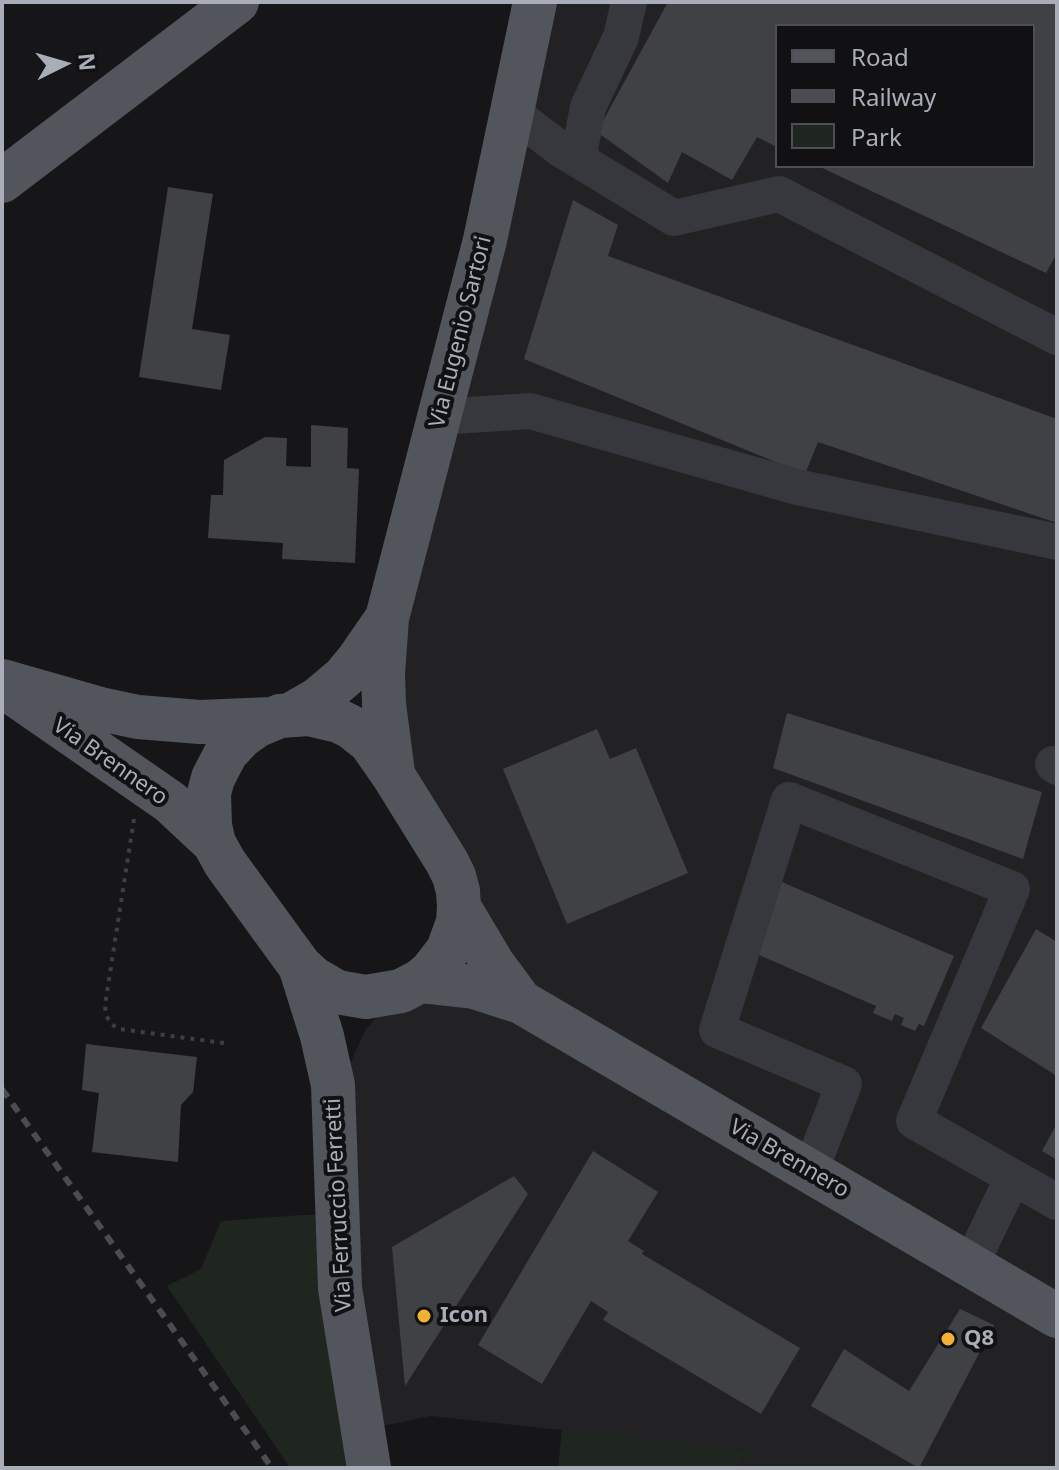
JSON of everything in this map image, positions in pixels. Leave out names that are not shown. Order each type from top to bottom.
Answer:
[{"type":"main road","points":[[2,181],[237,2]]},
{"type":"main road","name":"Via Eugenio Sartori","points":[[522,2],[527,45]]},
{"type":"main road","name":"Via Eugenio Sartori","points":[[393,775],[384,704],[387,618],[485,240],[535,2]]},
{"type":"main road","name":"Via Eugenio Sartori","points":[[281,717],[318,699],[344,677],[387,618]]},
{"type":"main road","name":"Via Brennero","points":[[2,683],[138,717],[200,722],[281,717]]},
{"type":"main road","name":"Via Brennero","points":[[2,683],[170,802],[214,843]]},
{"type":"main road","points":[[309,714],[327,717],[351,727],[370,742],[393,775],[447,862],[458,891],[458,922],[440,962],[405,988],[366,997],[337,992],[321,984],[300,966],[225,863],[214,843],[210,826],[209,793],[219,765],[242,736],[256,726],[281,717],[309,714]]},
{"type":"main road","name":"Via Brennero","points":[[459,907],[493,964],[521,1002]]},
{"type":"main road","name":"Via Ferruccio Ferretti","points":[[300,966],[322,1036],[333,1085],[340,1288],[369,1468]]},
{"type":"main road","name":"Via Brennero","points":[[405,988],[474,987],[521,1002],[1057,1316]]},
{"type":"main road","name":"Via Ferruccio Ferretti","points":[[333,1085],[361,1019],[405,988]]},
{"type":"lane","points":[[578,160],[588,107],[621,37],[629,2]]},
{"type":"lane","points":[[513,113],[559,148],[674,218],[779,194],[1057,337]]},
{"type":"lane","points":[[439,417],[530,411],[797,487],[1057,542]]},
{"type":"lane","points":[[810,1172],[844,1084],[717,1030],[789,800],[1012,889],[914,1121],[1057,1202]]},
{"type":"lane","points":[[971,1264],[1013,1177]]},
{"type":"path","points":[[143,782],[132,824],[106,1015],[111,1024],[119,1029],[224,1043]]},
{"type":"shaded area","points":[[551,2],[1057,2],[1057,1299],[530,993],[409,768],[400,621]]},
{"type":"shaded area","points":[[472,996],[1057,1324],[1057,1468],[738,1468],[746,1450],[431,1416],[382,1426],[371,1424],[340,1085],[366,1029],[393,998]]},
{"type":"green space","points":[[319,1215],[351,1468],[290,1468],[167,1286],[201,1269],[221,1221]]},
{"type":"green space","points":[[562,1429],[747,1450],[738,1468],[558,1468]]},
{"type":"building","points":[[668,2],[1057,2],[1057,253],[1046,273],[822,168],[1035,168],[1035,24],[775,24],[775,146],[757,137],[732,180],[682,152],[668,183],[597,132]]},
{"type":"building","points":[[168,187],[213,194],[192,329],[230,335],[221,390],[139,377]]},
{"type":"building","points":[[573,200],[618,225],[608,256],[1057,419],[1057,523],[818,442],[805,474],[524,359]]},
{"type":"building","points":[[311,425],[348,428],[347,468],[359,469],[355,563],[282,559],[283,543],[208,538],[211,495],[223,495],[224,460],[265,437],[287,438],[286,466],[311,467]]},
{"type":"building","points":[[787,713],[1042,792],[1023,859],[773,768]]},
{"type":"building","points":[[597,729],[610,759],[636,748],[688,873],[567,924],[503,769]]},
{"type":"building","points":[[782,882],[954,956],[924,1026],[919,1024],[915,1031],[901,1025],[904,1018],[895,1014],[892,1021],[873,1013],[876,1006],[752,952]]},
{"type":"building","points":[[1036,929],[1057,942],[1057,1076],[981,1028]]},
{"type":"building","points":[[86,1044],[197,1057],[193,1092],[181,1105],[178,1162],[92,1152],[99,1093],[82,1090]]},
{"type":"building","points":[[1057,1123],[1057,1160],[1042,1151]]},
{"type":"building","points":[[593,1151],[658,1192],[628,1241],[644,1251],[642,1254],[800,1348],[761,1414],[603,1320],[608,1312],[591,1301],[542,1384],[478,1345]]},
{"type":"building","name":"Icon","points":[[514,1176],[528,1194],[405,1386],[392,1247]]},
{"type":"building","points":[[960,1309],[994,1325],[919,1468],[811,1406],[844,1349],[909,1391]]},
{"type":"railway","points":[[2,1089],[272,1468]]},
{"type":"place","name":"Icon","points":[[424,1316]]},
{"type":"place","name":"Q8","points":[[948,1339]]}]
